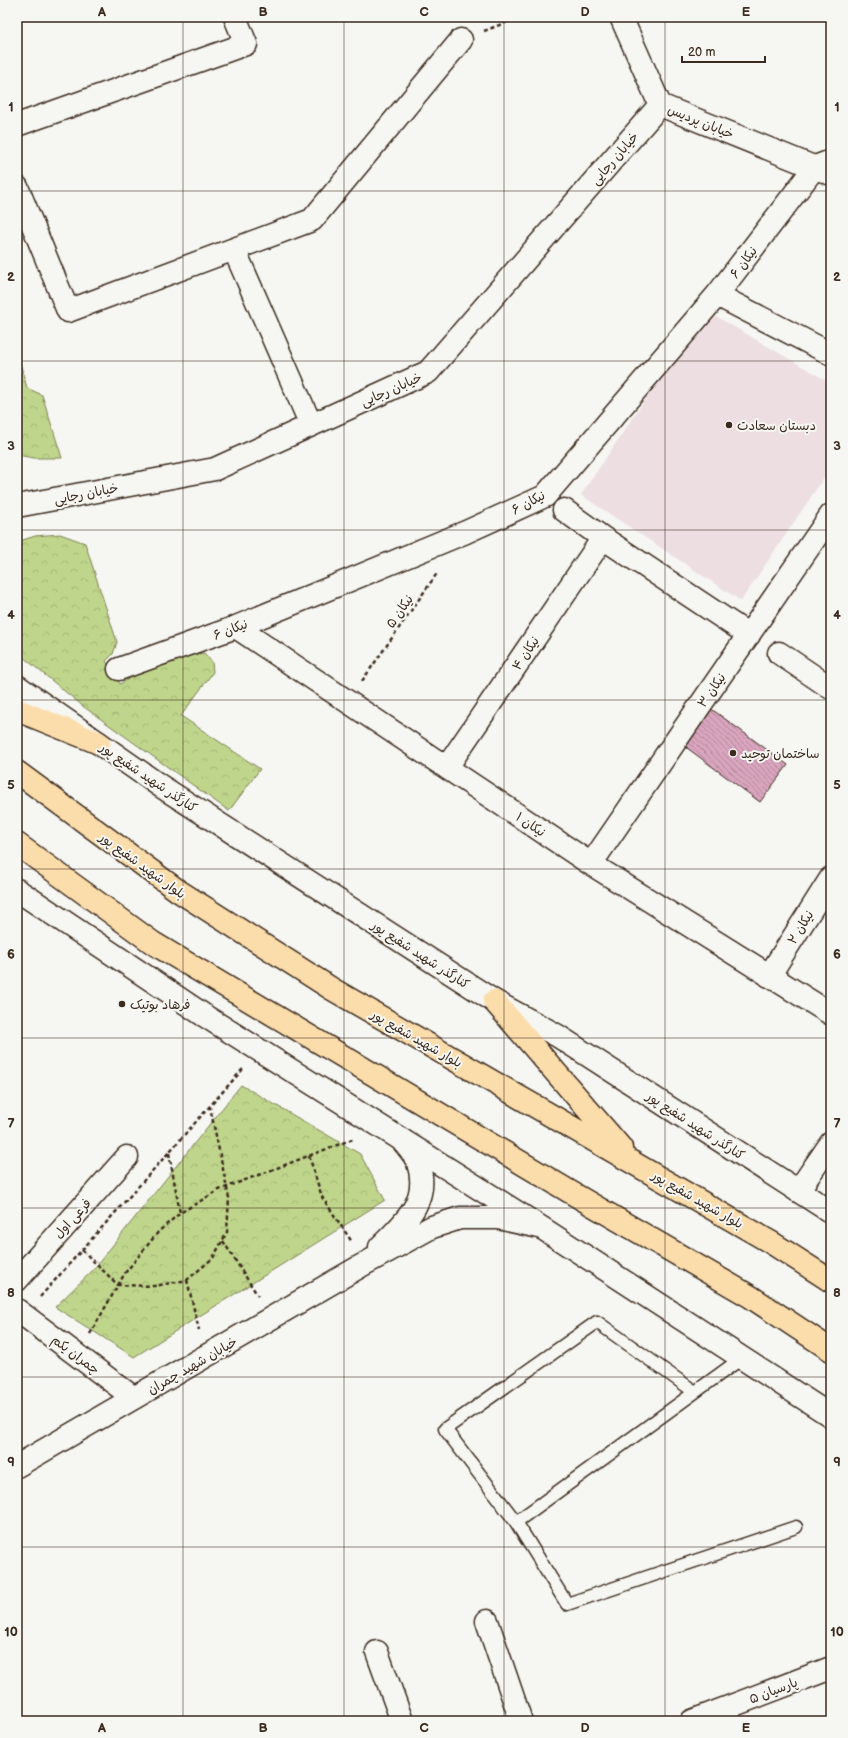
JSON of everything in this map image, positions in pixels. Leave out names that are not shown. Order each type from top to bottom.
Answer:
[{"type":"main road","points":[[17,710],[99,743]]},
{"type":"main road","name":"بلوار شهید شفیع پور","points":[[17,772],[177,890],[332,989],[632,1161],[772,1243],[831,1281]]},
{"type":"main road","points":[[17,844],[153,943],[577,1196],[751,1297],[831,1350]]},
{"type":"main road","points":[[494,1001],[632,1161]]},
{"type":"street","points":[[17,125],[246,44],[235,17]]},
{"type":"street","name":"خیابان پردیس","points":[[621,17],[660,105],[826,167]]},
{"type":"street","points":[[17,188],[68,311],[312,220],[461,40]]},
{"type":"street","name":"خیابان رجایی","points":[[17,506],[215,469],[428,372],[660,105]]},
{"type":"street","name":"نیکان ۶","points":[[119,669],[236,627],[466,532],[545,496],[826,167]]},
{"type":"street","points":[[234,249],[311,425]]},
{"type":"street","points":[[717,295],[831,354]]},
{"type":"street","points":[[564,510],[603,538],[749,635]]},
{"type":"street","name":"نیکان ۳","points":[[591,864],[831,515]]},
{"type":"street","name":"نیکان ۴","points":[[447,767],[603,538]]},
{"type":"street","name":"نیکان ۱","points":[[236,627],[591,864],[831,1014]]},
{"type":"street","points":[[779,653],[831,688]]},
{"type":"street","name":"کنارگذر شهید شفیع پور","points":[[17,686],[159,785],[494,1001],[558,1036],[831,1212]]},
{"type":"street","name":"نیکان ۲","points":[[769,976],[831,878]]},
{"type":"street","points":[[17,890],[205,1016],[542,1228],[831,1416]]},
{"type":"street","points":[[366,1263],[409,1217],[419,1199],[421,1180],[418,1162],[402,1140]]},
{"type":"street","points":[[798,1191],[831,1143]]},
{"type":"street","name":"فرعی اول","points":[[17,1280],[127,1157]]},
{"type":"street","points":[[366,1263],[432,1227],[460,1218],[498,1218],[542,1228]]},
{"type":"street","name":"خیابان شهید چمران","points":[[17,1466],[366,1263]]},
{"type":"street","name":"چمران یکم","points":[[20,1312],[134,1398]]},
{"type":"street","points":[[487,1621],[521,1721]]},
{"type":"street","points":[[377,1652],[402,1721]]},
{"type":"street","name":"پارسیان ۵","points":[[692,1721],[831,1668]]},
{"type":"lane","points":[[695,1392],[597,1322],[445,1429],[516,1522],[567,1604],[796,1527]]},
{"type":"lane","points":[[516,1522],[742,1358]]},
{"type":"path","points":[[461,40],[520,17]]},
{"type":"path","name":"نیکان ۵","points":[[348,701],[439,571]]},
{"type":"path","points":[[20,1312],[82,1250],[259,1050]]},
{"type":"path","points":[[82,1250],[118,1285],[154,1286],[187,1280],[213,1258],[227,1232],[229,1198],[210,1107]]},
{"type":"path","points":[[78,1355],[125,1273],[159,1231],[180,1213],[219,1190],[383,1128]]},
{"type":"path","points":[[169,1153],[180,1213]]},
{"type":"path","points":[[309,1156],[322,1197],[366,1263]]},
{"type":"path","points":[[223,1241],[272,1318]]},
{"type":"path","points":[[187,1280],[205,1357]]},
{"type":"shaded area","name":"دبستان سعادت","points":[[705,310],[831,383],[831,467],[741,601],[581,495]]},
{"type":"green space","points":[[21,366],[27,388],[42,395],[62,458],[34,458],[17,455],[17,368]]},
{"type":"green space","points":[[60,534],[85,543],[117,642],[113,654],[106,661],[120,684],[150,668],[182,657],[204,653],[212,662],[213,672],[181,716],[260,769],[229,811],[84,707],[17,652],[17,542],[35,536]]},
{"type":"green space","points":[[241,1085],[360,1154],[385,1200],[134,1357],[55,1307],[93,1270]]},
{"type":"building","name":"ساختمان توحید","points":[[706,705],[788,765],[760,802],[679,742]]},
{"type":"place","name":"دبستان سعادت","points":[[729,425]]},
{"type":"place","name":"ساختمان توحید","points":[[733,753]]},
{"type":"place","name":"فرهاد بوتیک","points":[[122,1004]]}]
